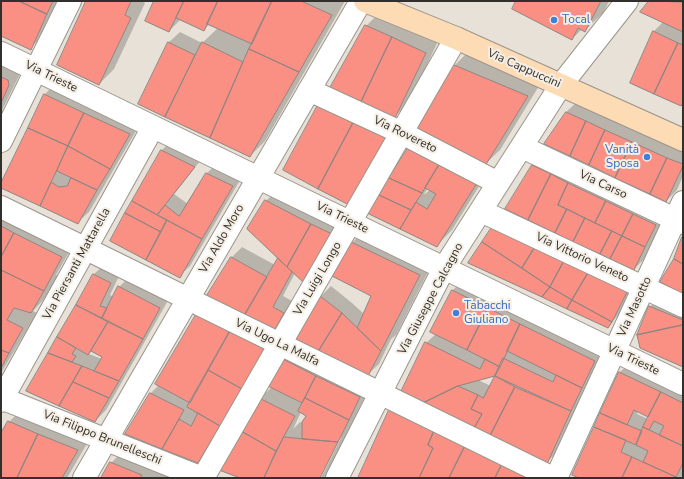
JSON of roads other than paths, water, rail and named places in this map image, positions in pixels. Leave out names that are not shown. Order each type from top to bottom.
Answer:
[{"type":"street","points":[[1,141],[70,1]]},
{"type":"street","name":"Via Aldo Moro","points":[[84,478],[361,1]]},
{"type":"street","name":"Via Cappuccini","points":[[365,1],[456,38],[683,140]]},
{"type":"street","name":"Via Giuseppe Calcagno","points":[[337,478],[444,268],[561,85],[627,1]]},
{"type":"street","name":"Via Luigi Longo","points":[[203,478],[456,38]]},
{"type":"street","name":"Via Trieste","points":[[1,53],[683,384]]},
{"type":"street","name":"Via Rovereto","points":[[310,90],[402,133],[498,184]]},
{"type":"street","name":"Via Piersanti Mattarella","points":[[1,399],[153,127]]},
{"type":"street","name":"Via Carso","points":[[522,147],[680,215]]},
{"type":"street","name":"Via Ugo La Malfa","points":[[1,207],[553,478]]},
{"type":"street","name":"Via Vittorio Veneto","points":[[481,211],[683,306]]},
{"type":"street","name":"Via Masotto","points":[[556,478],[644,287],[680,215]]},
{"type":"street","name":"Via Filippo Brunelleschi","points":[[1,399],[203,478]]},
{"type":"place","name":"Tocal","points":[[554,20]]},
{"type":"place","name":"Vanità Sposa","points":[[647,157]]},
{"type":"place","name":"Tabacchi Giuliano","points":[[456,313]]}]
